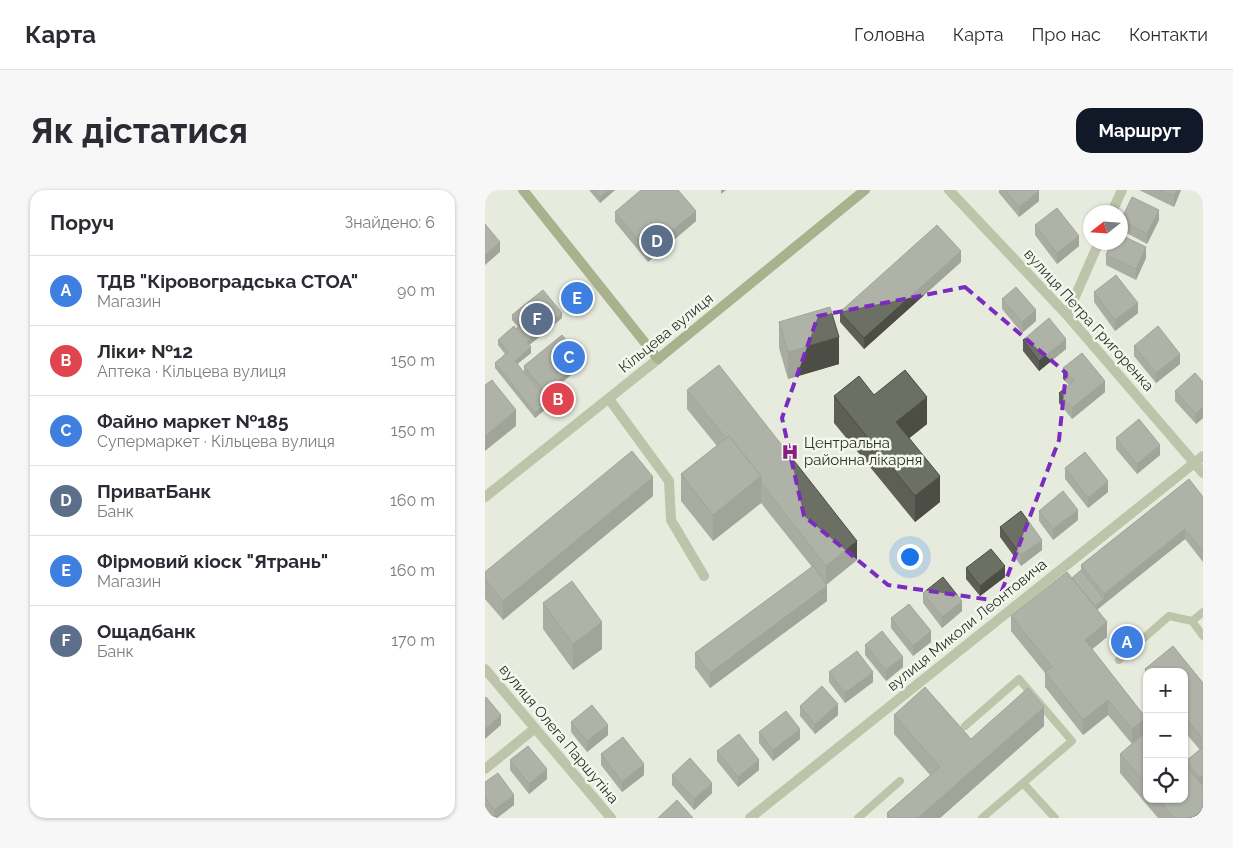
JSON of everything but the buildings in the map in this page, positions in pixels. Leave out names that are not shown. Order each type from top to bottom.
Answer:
[{"type":"main road","points":[[523,190],[659,360]]},
{"type":"main road","name":"Кільцева вулиця","points":[[659,360],[865,190]]},
{"type":"street","name":"вулиця Петра Григоренка","points":[[949,190],[1067,315],[1203,473]]},
{"type":"street","points":[[1115,205],[1122,190]]},
{"type":"street","points":[[1067,315],[1095,250]]},
{"type":"street","name":"Кільцева вулиця","points":[[485,497],[659,360]]},
{"type":"street","points":[[609,399],[669,481],[671,520],[704,576]]},
{"type":"street","name":"вулиця Миколи Леонтовича","points":[[750,818],[1203,456]]},
{"type":"street","name":"вулиця Олега Паршутіна","points":[[485,669],[611,818]]},
{"type":"street","points":[[485,770],[534,729]]},
{"type":"lane","points":[[1191,621],[1203,612]]},
{"type":"lane","points":[[1119,660],[1169,616],[1191,621],[1203,636]]},
{"type":"lane","points":[[965,726],[1019,679],[1072,741],[983,818]]},
{"type":"lane","points":[[858,818],[900,781]]},
{"type":"lane","points":[[1023,783],[1055,818]]},
{"type":"highlighted area","points":[[965,287],[1066,373],[1059,440],[998,601],[888,585],[804,516],[782,418],[818,316]]},
{"type":"place","name":"ПриватБанк","points":[[657,241]]},
{"type":"place","name":"Фірмовий кіоск \"Ятрань\"","points":[[577,298]]},
{"type":"place","name":"Ощадбанк","points":[[537,319]]},
{"type":"place","name":"Файно маркет №185","points":[[569,357]]},
{"type":"place","name":"Ліки+ №12","points":[[558,399]]},
{"type":"place","name":"Центральна районна лікарня","points":[[790,452]]},
{"type":"place","name":"ТДВ \"Кіровоградська СТОА\"","points":[[1127,642]]}]
